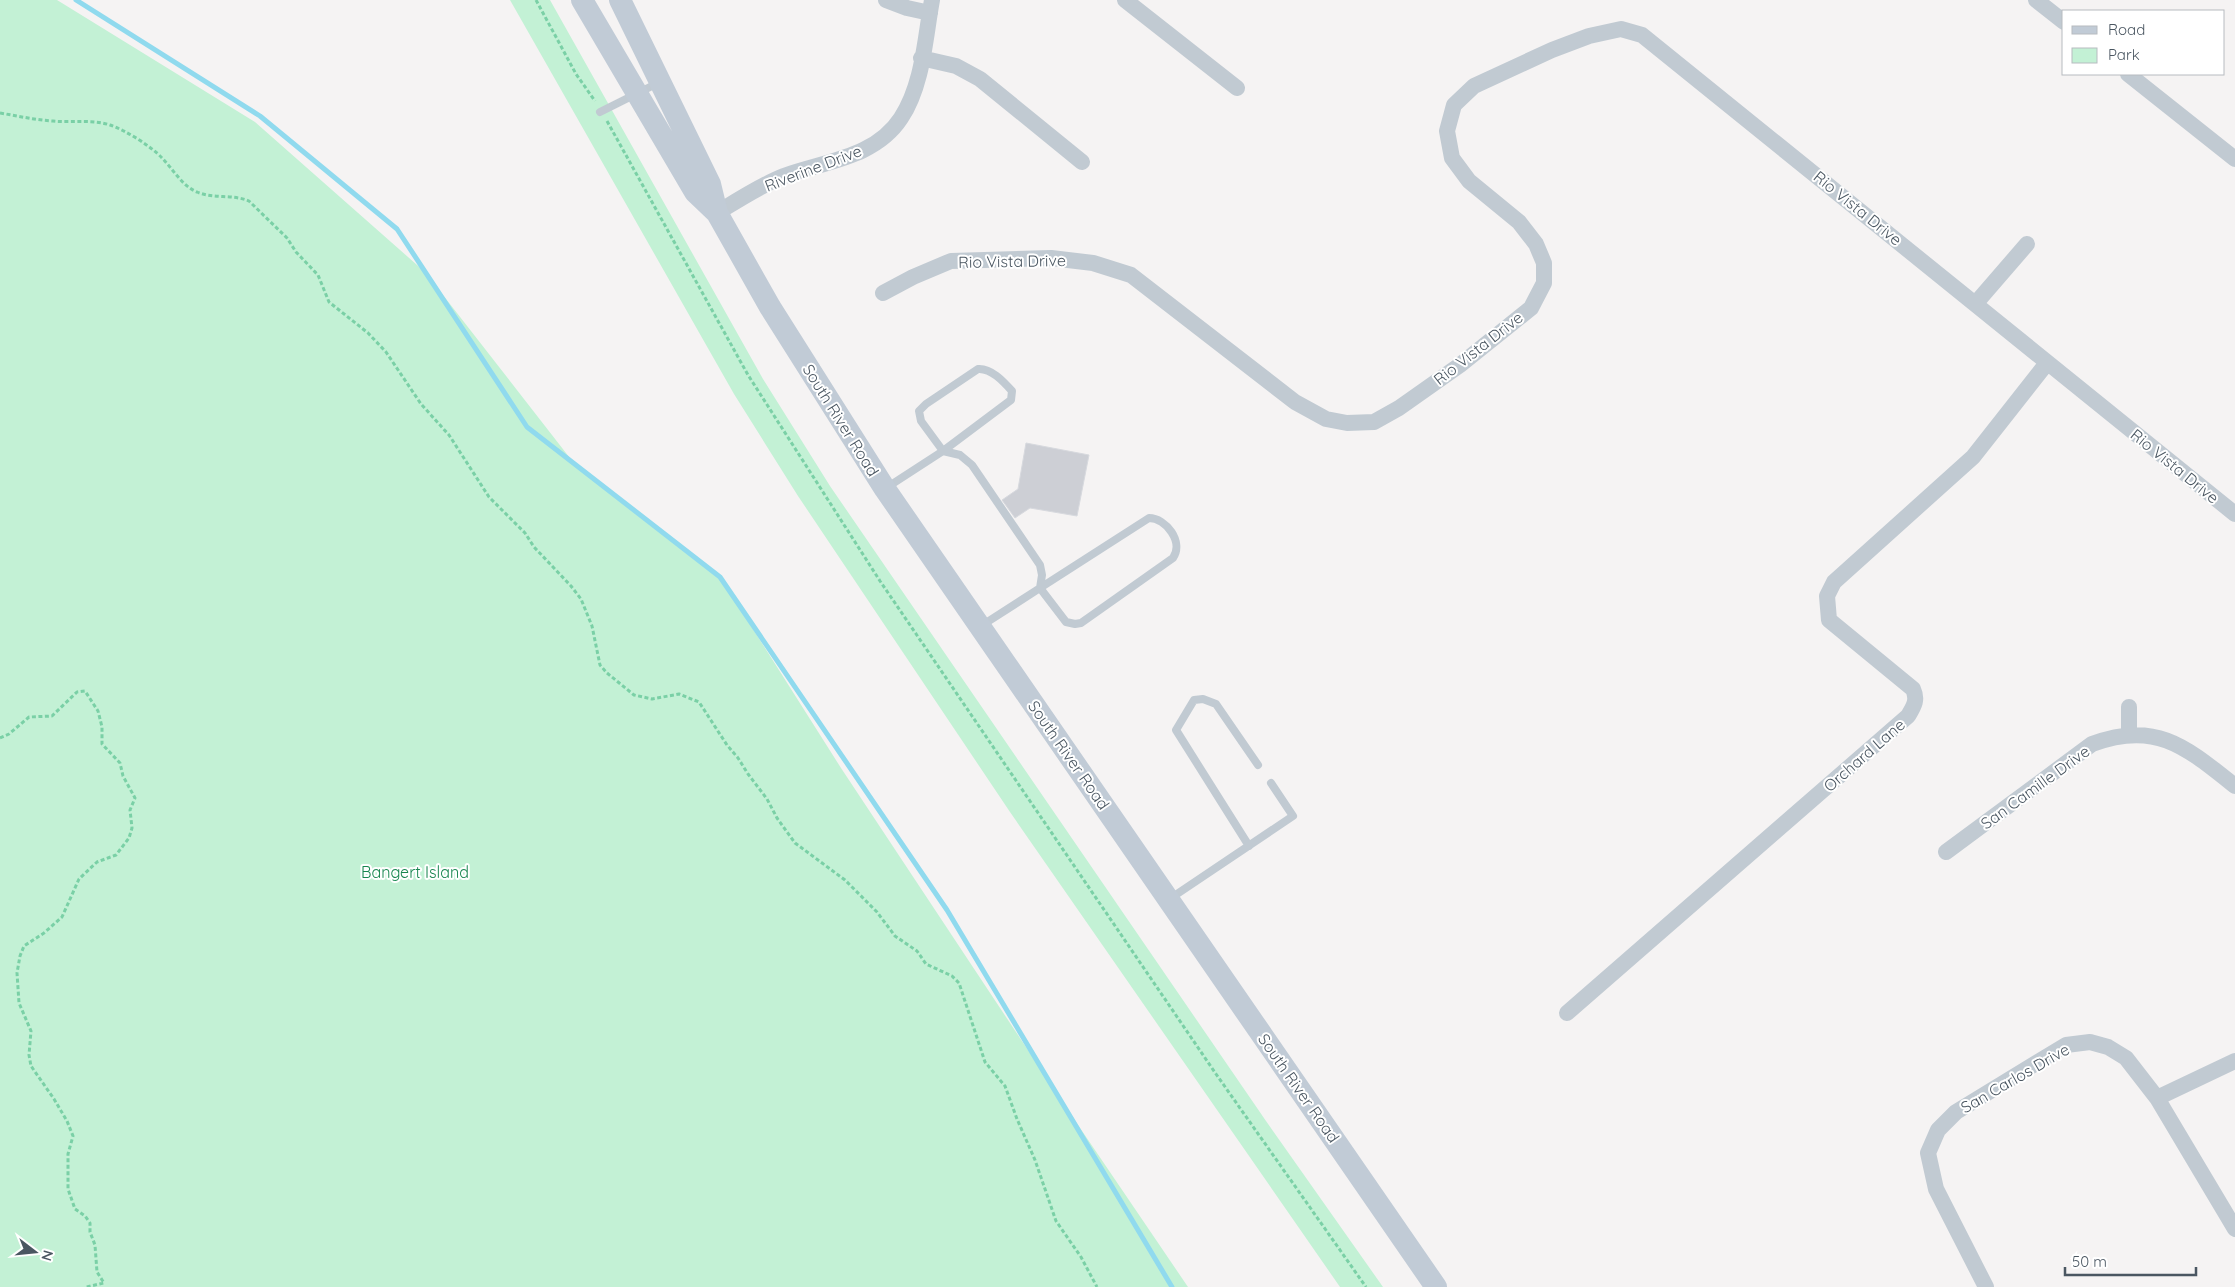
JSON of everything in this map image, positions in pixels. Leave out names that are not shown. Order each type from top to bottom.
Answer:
[{"type":"main road","name":"South River Road","points":[[582,0],[638,92],[695,192],[717,213]]},
{"type":"main road","points":[[595,0],[618,43],[638,92]]},
{"type":"main road","name":"South River Road","points":[[620,0],[710,184],[717,213],[770,307],[885,489],[1436,1287]]},
{"type":"main road","points":[[630,0],[635,29]]},
{"type":"street","points":[[886,0],[906,8],[931,6]]},
{"type":"street","points":[[1125,0],[1238,88]]},
{"type":"street","points":[[2036,0],[2062,20]]},
{"type":"street","name":"Riverine Drive","points":[[717,213],[767,184],[783,177],[860,153],[882,138],[902,117],[913,94],[931,6]]},
{"type":"street","name":"Rio Vista Drive","points":[[883,293],[913,277],[951,261],[1051,258],[1093,263],[1131,275],[1295,402],[1326,419],[1347,423],[1374,422],[1399,408],[1460,365],[1530,308],[1544,283],[1544,263],[1536,244],[1519,222],[1469,181],[1452,158],[1447,131],[1454,105],[1474,86],[1535,58],[1589,36],[1621,29],[1642,35],[2235,514]]},
{"type":"street","points":[[921,58],[956,66],[980,79],[1082,162]]},
{"type":"street","points":[[2129,75],[2235,159]]},
{"type":"street","points":[[1976,303],[2027,244]]},
{"type":"street","name":"Orchard Lane","points":[[1567,1013],[1908,716],[1916,703],[1913,689],[1829,620],[1827,596],[1834,582],[1973,457],[2047,364]]},
{"type":"street","points":[[2129,707],[2129,734]]},
{"type":"street","name":"San Camille Drive","points":[[1946,852],[2092,744],[2109,738],[2129,734],[2167,739],[2194,754],[2235,786]]},
{"type":"street","name":"San Carlos Drive","points":[[1986,1287],[1936,1189],[1928,1153],[1938,1130],[1956,1112],[2066,1045],[2090,1042],[2108,1047],[2126,1058],[2157,1098],[2235,1229]]},
{"type":"street","points":[[2157,1098],[2235,1061]]},
{"type":"lane","points":[[600,112],[660,82]]},
{"type":"lane","points":[[885,489],[943,451],[1011,400],[1012,391],[988,370],[978,369],[973,371],[921,407],[919,416],[943,451],[960,455],[972,465],[1040,565],[1042,574],[1040,588],[1066,622],[1081,623],[1168,563],[1176,553],[1177,542],[1165,524],[1160,520],[1149,518],[1040,588],[980,627]]},
{"type":"lane","points":[[1249,846],[1176,730],[1194,700],[1204,699],[1216,704],[1258,765]]},
{"type":"lane","points":[[1169,899],[1293,816],[1271,783]]},
{"type":"path","points":[[536,0],[576,74],[608,122],[748,375],[880,581],[1216,1074],[1366,1287]]},
{"type":"path","points":[[0,113],[54,121],[109,124],[123,130],[160,155],[187,186],[197,193],[223,198],[241,197],[249,201],[287,238],[296,252],[318,275],[329,302],[368,333],[386,352],[421,404],[449,435],[489,497],[525,533],[581,599],[592,626],[600,665],[607,673],[634,695],[652,698],[679,694],[690,696],[699,702],[727,745],[767,799],[777,818],[795,843],[845,880],[877,912],[895,936],[917,951],[926,964],[952,976],[959,983],[985,1062],[1005,1086],[1035,1160],[1056,1221],[1081,1257],[1097,1287]]},
{"type":"path","points":[[0,738],[9,734],[29,717],[52,716],[77,692],[85,691],[98,711],[102,726],[102,744],[120,763],[123,776],[135,798],[130,810],[132,828],[129,838],[116,855],[97,862],[79,878],[62,917],[44,933],[24,946],[17,973],[19,1003],[31,1031],[29,1056],[31,1066],[54,1098],[73,1136],[68,1154],[68,1189],[75,1209],[85,1216],[90,1223],[98,1272],[104,1283],[86,1287]]},
{"type":"green space","name":"Bangert Island","points":[[0,0],[57,0],[255,122],[425,272],[573,462],[720,577],[841,768],[1061,1100],[1188,1287],[0,1287]]},
{"type":"green space","points":[[510,0],[550,0],[763,379],[830,486],[1266,1121],[1383,1287],[1340,1287],[1010,812],[798,496],[734,394]]},
{"type":"building","points":[[1026,443],[1089,455],[1077,516],[1030,508],[1015,518],[1002,500],[1018,489]]},
{"type":"waterway","points":[[76,0],[260,116],[397,229],[527,427],[720,577],[947,910],[1172,1287]]}]
